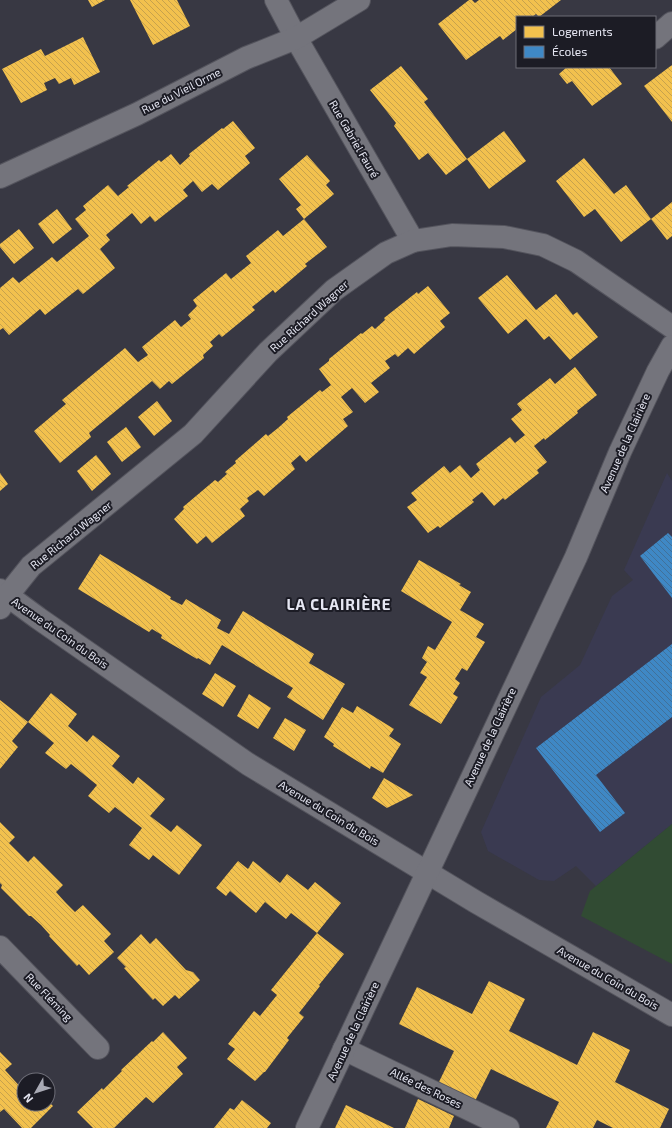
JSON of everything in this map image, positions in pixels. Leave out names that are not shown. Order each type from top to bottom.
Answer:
[{"type":"street","name":"Rue Gabriel Fauré","points":[[276,0],[296,38],[412,241]]},
{"type":"street","name":"Rue du Vieil Orme","points":[[0,177],[136,114],[246,58],[296,38],[359,0]]},
{"type":"street","points":[[656,37],[672,23]]},
{"type":"street","name":"Rue Richard Wagner","points":[[2,598],[31,566],[193,434],[268,352],[334,290],[386,253],[412,241],[452,235],[504,237],[542,245],[576,261],[672,327]]},
{"type":"street","name":"Avenue de la Clairière","points":[[307,1128],[428,874],[449,825],[576,557],[620,452],[651,385],[672,346]]},
{"type":"street","name":"Avenue du Coin du Bois","points":[[2,598],[248,764],[428,874],[672,1015]]},
{"type":"street","name":"Rue Fléming","points":[[0,947],[98,1048]]},
{"type":"street","name":"Allée des Roses","points":[[344,1049],[508,1128]]},
{"type":"shaded area","points":[[667,473],[672,481],[672,824],[596,886],[576,866],[554,881],[539,880],[488,851],[481,832],[541,697],[580,665],[612,596],[633,580],[624,570]]},
{"type":"green space","points":[[672,824],[672,964],[581,916],[590,891]]},
{"type":"building: Logements","points":[[88,0],[105,0],[92,7]]},
{"type":"building: Logements","points":[[130,0],[177,0],[190,26],[153,45]]},
{"type":"building: Logements","points":[[469,0],[472,0],[475,3],[479,0],[561,0],[540,16],[536,14],[533,16],[516,16],[516,30],[503,40],[500,36],[466,60],[438,24]]},
{"type":"building: Logements","points":[[83,37],[100,72],[74,85],[71,78],[59,84],[55,78],[44,83],[47,90],[21,103],[2,69],[41,49],[45,56]]},
{"type":"building: Logements","points":[[672,65],[672,122],[644,86]]},
{"type":"building: Logements","points":[[401,66],[428,99],[424,102],[467,159],[446,175],[428,153],[419,160],[394,126],[396,123],[370,90]]},
{"type":"building: Logements","points":[[566,68],[610,68],[622,84],[592,106],[572,81],[567,84],[559,74]]},
{"type":"building: Logements","points":[[233,121],[255,148],[245,156],[250,163],[218,190],[212,184],[202,192],[193,181],[183,190],[188,196],[155,222],[150,216],[141,224],[132,213],[106,235],[110,240],[100,249],[115,268],[83,294],[78,289],[45,315],[40,309],[9,335],[3,328],[0,330],[0,288],[13,277],[19,283],[52,257],[57,262],[89,236],[75,219],[86,210],[83,206],[108,185],[118,196],[129,187],[127,186],[159,160],[161,162],[171,154],[180,165],[190,156],[189,154]]},
{"type":"building: Logements","points":[[504,131],[526,161],[489,189],[467,159]]},
{"type":"building: Logements","points":[[307,155],[330,181],[326,185],[334,194],[304,219],[296,209],[301,205],[279,179]]},
{"type":"building: Logements","points":[[584,158],[614,194],[626,185],[651,219],[621,242],[595,209],[584,217],[556,181]]},
{"type":"building: Logements","points":[[672,202],[672,236],[667,240],[651,219]]},
{"type":"building: Logements","points":[[57,209],[72,229],[53,244],[38,224]]},
{"type":"building: Logements","points":[[304,219],[327,247],[305,264],[307,266],[275,293],[273,290],[252,307],[255,310],[222,337],[219,334],[210,342],[213,346],[203,355],[204,358],[172,384],[169,381],[160,389],[152,381],[89,433],[91,437],[60,463],[34,431],[66,404],[62,400],[125,348],[138,362],[148,355],[142,347],[175,320],[181,327],[191,319],[188,315],[197,306],[193,300],[226,273],[231,279],[251,263],[246,256],[278,230],[283,236]]},
{"type":"building: Logements","points":[[19,229],[34,248],[14,264],[0,247],[0,244]]},
{"type":"building: Logements","points":[[507,275],[536,310],[556,294],[573,315],[577,312],[598,337],[570,360],[549,336],[544,340],[526,319],[508,334],[478,298]]},
{"type":"building: Logements","points":[[428,286],[450,313],[440,321],[445,327],[414,354],[408,348],[398,357],[395,354],[385,361],[390,368],[371,383],[379,392],[365,403],[352,388],[341,397],[353,412],[343,419],[348,426],[306,462],[300,455],[291,463],[295,469],[264,496],[258,490],[247,498],[249,501],[240,509],[245,516],[212,543],[206,536],[197,544],[174,519],[184,509],[183,507],[215,480],[218,482],[227,474],[225,472],[236,463],[235,461],[266,434],[268,436],[288,419],[287,417],[320,390],[322,392],[331,385],[319,369],[329,361],[329,359],[361,333],[362,334],[372,326],[375,329],[385,320],[384,318],[417,292],[418,294]]},
{"type":"building: Logements","points":[[575,367],[597,395],[545,440],[544,438],[534,446],[547,462],[537,470],[539,473],[505,500],[503,498],[494,506],[482,492],[472,500],[474,502],[440,528],[438,526],[428,533],[407,507],[417,500],[411,493],[444,466],[450,473],[460,465],[471,478],[480,470],[476,464],[510,437],[515,443],[525,435],[511,419],[522,410],[517,404],[550,378],[555,384]]},
{"type":"building: Logements","points":[[157,401],[172,421],[154,436],[138,417]]},
{"type":"building: Logements","points":[[126,427],[141,447],[122,462],[107,442]]},
{"type":"building: Logements","points":[[96,455],[111,474],[92,491],[77,471]]},
{"type":"building: Logements","points":[[0,473],[8,484],[0,491]]},
{"type":"building: Logements","points":[[100,554],[171,597],[170,599],[182,605],[186,599],[221,620],[217,628],[229,634],[243,611],[314,654],[309,663],[345,684],[323,720],[287,697],[293,688],[222,645],[210,665],[161,638],[162,635],[152,629],[149,632],[78,589]]},
{"type":"building: Logements","points":[[419,560],[461,584],[459,585],[471,592],[460,610],[484,624],[476,637],[485,642],[467,671],[462,668],[455,679],[460,683],[453,694],[458,697],[441,724],[409,705],[427,677],[420,673],[427,662],[422,658],[428,646],[435,650],[452,622],[401,591]]},
{"type":"building: Logements","points":[[215,673],[236,686],[223,707],[202,694]]},
{"type":"building: Logements","points":[[51,693],[77,714],[68,726],[87,742],[93,735],[120,756],[112,766],[133,784],[138,777],[165,799],[150,816],[171,832],[177,825],[202,845],[179,875],[153,855],[149,860],[129,845],[142,828],[115,807],[109,813],[88,796],[97,785],[71,764],[66,769],[45,753],[54,743],[28,722]]},
{"type":"building: Logements","points":[[249,694],[271,708],[258,729],[237,716]]},
{"type":"building: Logements","points":[[0,700],[28,722],[12,741],[18,747],[0,769]]},
{"type":"building: Logements","points":[[357,706],[394,729],[389,736],[401,744],[383,773],[371,766],[370,769],[333,746],[334,744],[324,737],[342,707],[353,713]]},
{"type":"building: Logements","points":[[285,718],[306,730],[294,751],[273,738]]},
{"type":"building: Logements","points":[[384,778],[413,795],[387,808],[372,798]]},
{"type":"building: Logements","points":[[0,822],[15,837],[9,843],[28,862],[34,856],[63,885],[56,892],[65,902],[75,912],[83,905],[111,934],[104,941],[114,952],[89,975],[79,964],[77,966],[49,936],[50,935],[41,925],[29,916],[1,888]]},
{"type":"building: Logements","points":[[238,861],[248,869],[253,861],[280,883],[287,874],[308,890],[315,882],[341,903],[317,933],[291,913],[286,919],[265,902],[256,913],[230,891],[226,896],[216,888]]},
{"type":"building: Logements","points":[[317,933],[344,954],[299,1013],[304,1017],[287,1038],[289,1040],[265,1072],[255,1081],[227,1059],[235,1049],[228,1044],[254,1011],[260,1016],[277,995],[271,990]]},
{"type":"building: Logements","points":[[141,934],[150,944],[156,938],[186,970],[193,972],[200,980],[179,999],[175,995],[163,1006],[155,998],[153,1000],[117,958]]},
{"type":"building: Logements","points":[[489,981],[525,999],[509,1031],[577,1065],[593,1032],[630,1050],[615,1082],[669,1109],[660,1128],[613,1128],[597,1120],[593,1128],[546,1128],[559,1102],[491,1069],[474,1103],[437,1086],[454,1051],[399,1024],[417,987],[472,1014]]},
{"type":"building: Logements","points":[[163,1032],[187,1058],[177,1067],[183,1074],[153,1103],[146,1097],[114,1128],[93,1128],[77,1112],[102,1088],[103,1090],[122,1071],[121,1070]]},
{"type":"building: Logements","points":[[0,1052],[12,1064],[5,1070],[16,1082],[16,1112],[47,1112],[31,1128],[22,1128],[4,1109],[0,1112]]},
{"type":"building: Logements","points":[[418,1099],[454,1116],[449,1128],[405,1128]]},
{"type":"building: Logements","points":[[242,1100],[271,1123],[267,1128],[214,1128],[230,1108],[234,1110]]},
{"type":"building: Logements","points":[[346,1105],[394,1128],[335,1128]]},
{"type":"building: Écoles","points":[[668,533],[672,537],[672,598],[640,556]]},
{"type":"building: Écoles","points":[[672,644],[672,717],[596,775],[625,813],[600,832],[536,748]]},
{"type":"district","name":"LA CLAIRIÈRE","points":[[339,605]]}]
